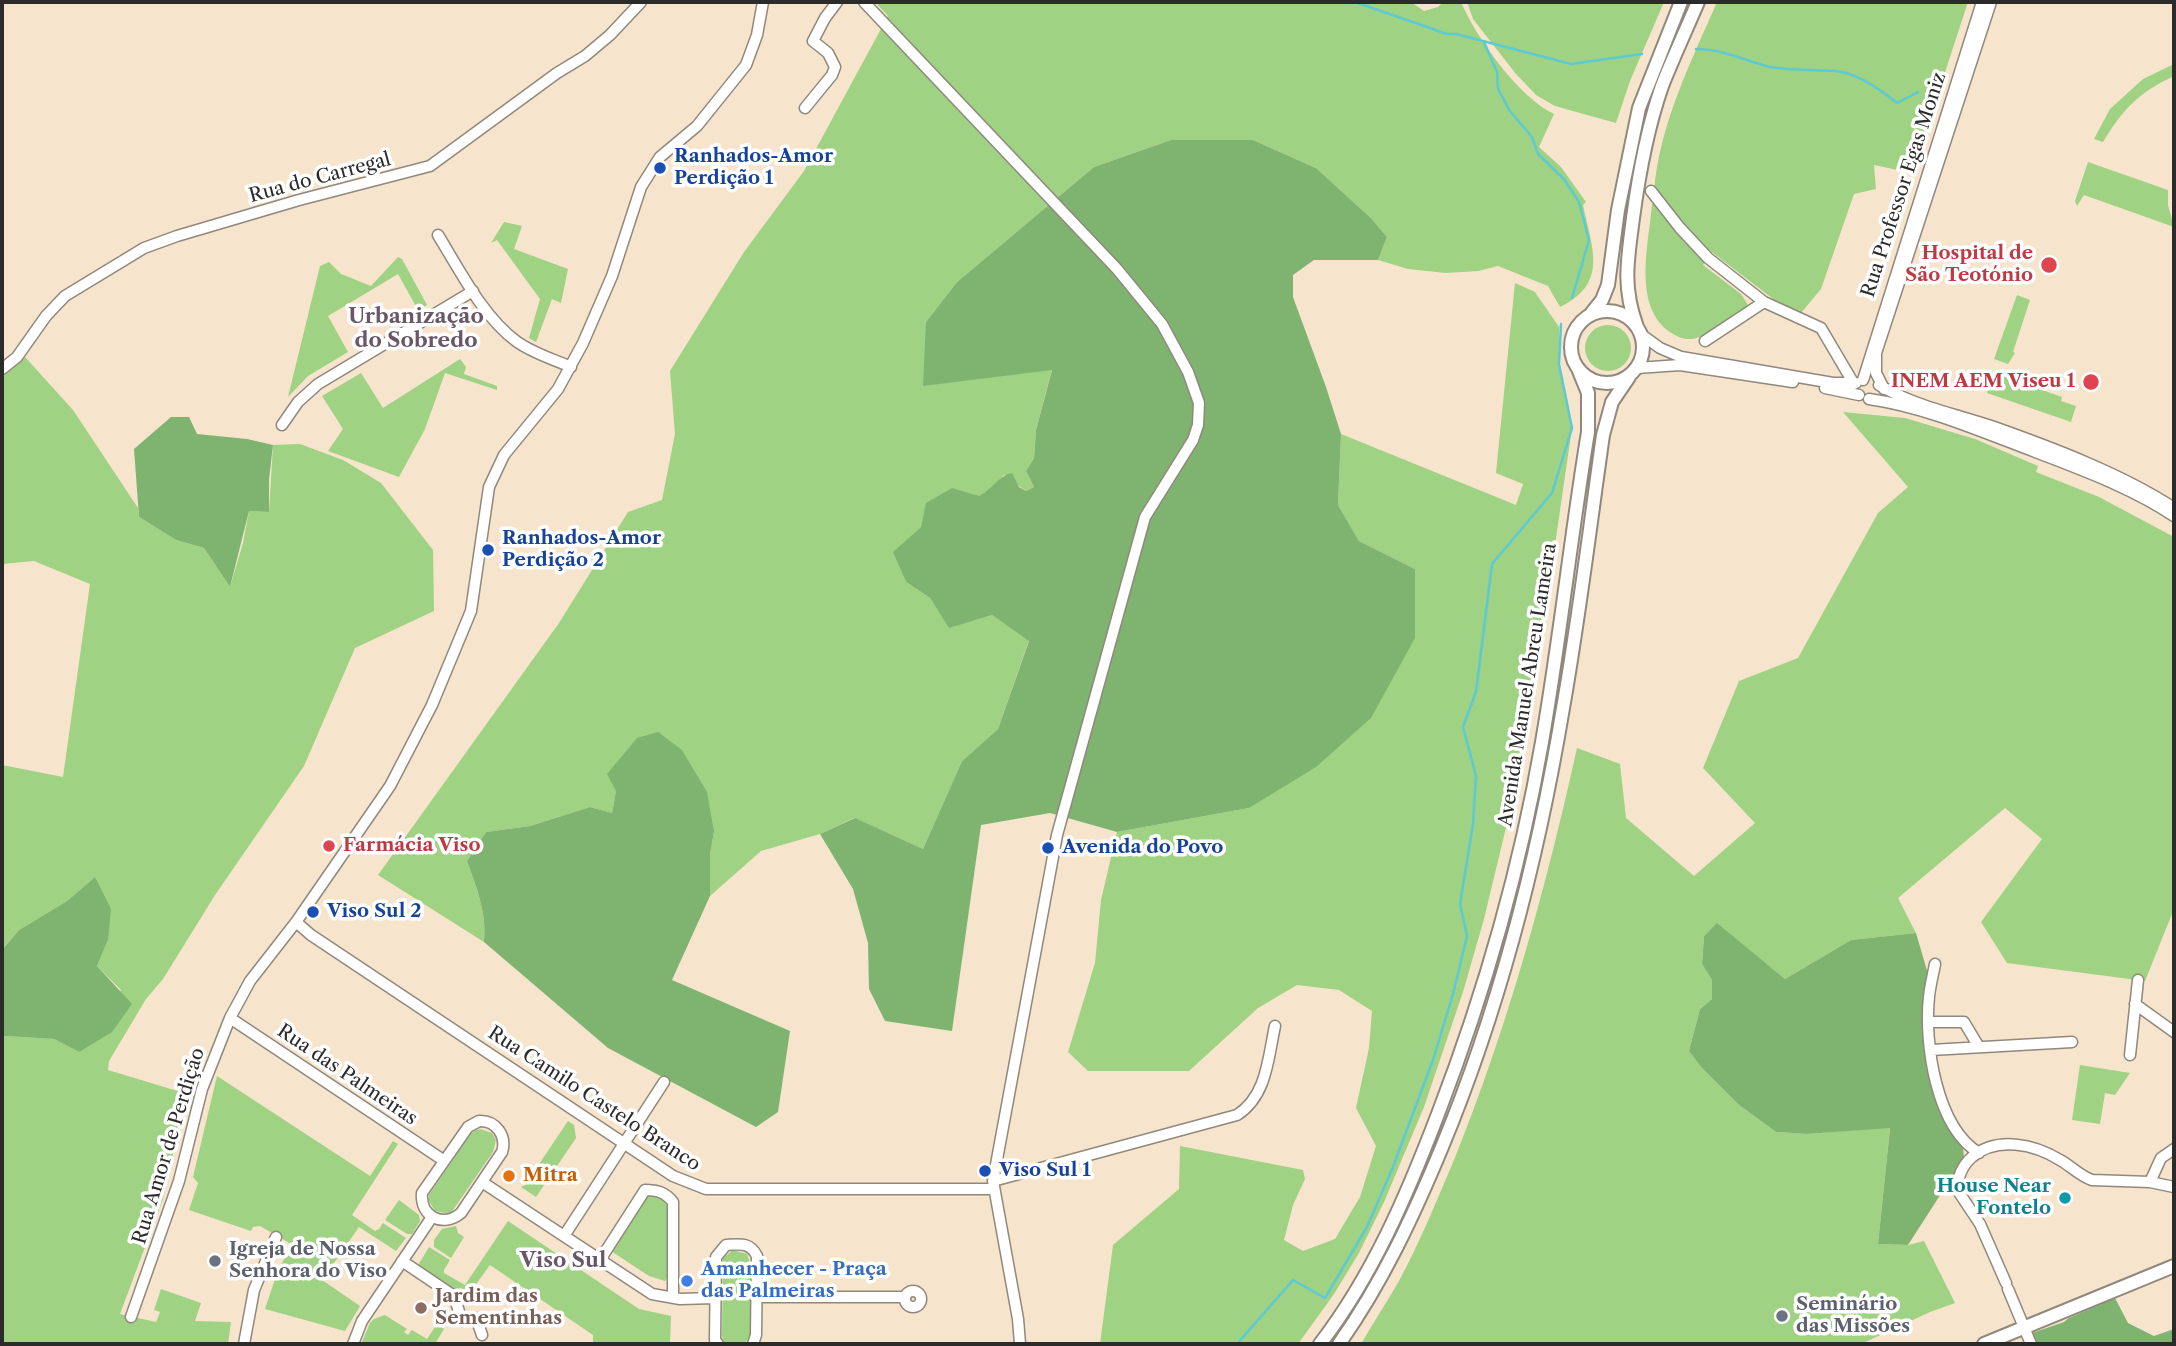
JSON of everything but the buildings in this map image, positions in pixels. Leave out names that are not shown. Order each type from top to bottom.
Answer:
[{"type":"main road","points":[[1681,2],[1639,108],[1618,210],[1608,285],[1602,300],[1572,336],[1571,354],[1579,371],[1590,379],[1603,383],[1616,383],[1633,373],[1642,358],[1644,346],[1627,295],[1626,273],[1639,173],[1662,87],[1698,2]]},
{"type":"main road","points":[[1590,315],[1599,312],[1619,313],[1639,329]]},
{"type":"main road","name":"Avenida Manuel Abreu Lameira","points":[[1320,1344],[1365,1276],[1418,1167],[1473,1017],[1503,914],[1542,743],[1588,432],[1588,393],[1579,371]]},
{"type":"main road","name":"Avenida Manuel Abreu Lameira","points":[[1339,1344],[1382,1277],[1420,1198],[1466,1088],[1503,972],[1539,830],[1559,731],[1603,435],[1612,402],[1633,373]]},
{"type":"main road","points":[[1984,1344],[2174,1265]]},
{"type":"street","name":"Rua do Carregal","points":[[2,369],[17,357],[51,310],[65,296],[144,248],[299,200],[430,166],[557,73],[585,56],[610,35],[641,2]]},
{"type":"street","name":"Rua Amor de Perdição","points":[[131,1317],[179,1181],[202,1088],[230,1018],[250,981],[296,922],[390,786],[432,705],[471,611],[489,487],[504,455],[558,389],[571,367],[612,276],[641,187],[660,158],[697,125],[746,65],[757,35],[763,2]]},
{"type":"street","points":[[805,108],[832,75],[835,67],[828,53],[813,41],[837,2]]},
{"type":"street","points":[[864,2],[1117,269],[1162,324],[1188,372],[1199,402],[1198,425],[1193,440],[1145,517],[1057,835],[993,1185],[1018,1319],[1019,1343]]},
{"type":"street","name":"Rua Professor Egas Moniz","points":[[1858,382],[1982,2]]},
{"type":"street","name":"Rua Professor Egas Moniz","points":[[1880,386],[1876,373],[1877,353],[1991,2]]},
{"type":"street","points":[[1651,191],[1708,258],[1764,302],[1821,328],[1858,382],[1857,391],[1864,397]]},
{"type":"street","points":[[439,235],[473,291],[500,327],[517,342],[571,367]]},
{"type":"street","points":[[282,425],[298,402],[318,384],[473,291]]},
{"type":"street","points":[[1705,341],[1764,302]]},
{"type":"street","points":[[1639,329],[1660,348],[1681,357],[1833,383],[1868,379],[1896,396],[1995,428],[2122,478],[2174,508]]},
{"type":"street","points":[[1633,373],[1680,365],[1825,388],[1923,412],[2110,481],[2174,516]]},
{"type":"street","points":[[1864,397],[1877,393],[1880,386]]},
{"type":"street","name":"Rua Camilo Castelo Branco","points":[[296,922],[311,935],[674,1176],[706,1189],[993,1185],[1237,1115],[1254,1101],[1261,1087],[1275,1026]]},
{"type":"street","points":[[1934,964],[1928,997],[1935,1080],[1944,1109],[1966,1144],[1979,1153]]},
{"type":"street","points":[[2130,1055],[2138,980]]},
{"type":"street","points":[[2135,1004],[2174,1032]]},
{"type":"street","name":"Rua das Palmeiras","points":[[230,1018],[443,1160]]},
{"type":"street","points":[[1929,1022],[1964,1022],[1979,1046]]},
{"type":"street","points":[[1931,1050],[2072,1042]]},
{"type":"street","points":[[564,1236],[664,1082]]},
{"type":"street","points":[[479,1121],[493,1124],[505,1143],[482,1182],[454,1219],[444,1222],[432,1217],[424,1208],[422,1193],[468,1127],[479,1121]]},
{"type":"street","points":[[2031,1344],[1980,1224],[1958,1191],[1961,1173],[1970,1160],[1993,1146],[2022,1145],[2048,1153],[2092,1180],[2150,1182],[2174,1187]]},
{"type":"street","points":[[2150,1182],[2161,1158],[2174,1149]]},
{"type":"street","points":[[482,1182],[652,1294],[715,1298]]},
{"type":"street","points":[[600,1260],[645,1190],[656,1189],[673,1202],[673,1297]]},
{"type":"street","points":[[353,1344],[362,1321],[432,1217]]},
{"type":"street","points":[[244,1344],[254,1290],[276,1237]]},
{"type":"street","points":[[718,1344],[715,1340],[716,1257],[726,1245],[744,1243],[753,1249],[757,1256],[756,1335],[753,1344]]},
{"type":"street","points":[[402,1261],[451,1294],[462,1321],[476,1318],[482,1335]]},
{"type":"street","points":[[757,1297],[905,1297]]},
{"type":"green space","points":[[875,2],[1411,2],[1424,11],[1438,7],[1443,2],[1461,2],[1477,32],[1500,65],[1526,94],[1554,114],[1539,147],[1561,167],[1586,202],[1583,205],[1593,250],[1591,276],[1586,287],[1575,298],[1560,307],[1548,286],[1498,266],[1478,271],[1446,273],[1408,269],[1378,260],[1387,237],[1371,218],[1316,168],[1253,140],[1171,140],[1094,167],[957,282],[926,322],[1052,369],[1036,430],[1034,458],[1026,471],[1034,487],[1026,491],[1004,475],[989,492],[979,496],[927,503],[921,527],[894,552],[906,582],[930,598],[949,627],[992,615],[1029,640],[998,729],[962,761],[923,849],[854,818],[820,834],[761,851],[710,896],[710,854],[714,832],[616,791],[612,813],[590,807],[530,826],[486,832],[467,861],[483,911],[484,942],[378,875],[559,623],[628,512],[662,500],[675,434],[670,371],[744,252],[804,171],[888,16]]},
{"type":"green space","points":[[1467,2],[1664,2],[1630,81],[1616,123],[1555,106],[1536,95],[1473,19]]},
{"type":"green space","points":[[1717,2],[1968,2],[1912,173],[1874,165],[1876,189],[1854,194],[1821,289],[1801,313],[1781,305],[1708,249],[1690,234],[1654,192],[1669,118]]},
{"type":"green space","points":[[2174,64],[2174,76],[2141,95],[2118,120],[2103,142],[2094,139],[2110,109],[2143,79]]},
{"type":"green space","points":[[1171,140],[1253,140],[1316,168],[1371,218],[1387,237],[1378,260],[1314,260],[1293,275],[1293,297],[1341,434],[1338,505],[1359,541],[1415,569],[1415,638],[1371,718],[1316,767],[1249,808],[1117,832],[1050,813],[981,825],[952,1031],[885,1021],[869,989],[868,943],[853,889],[820,834],[855,818],[923,849],[962,761],[998,729],[1029,641],[992,615],[949,628],[930,598],[906,582],[893,552],[921,527],[926,503],[952,488],[979,496],[1012,473],[1019,487],[1026,491],[1034,487],[1026,471],[1034,458],[1036,430],[1052,370],[923,386],[926,322],[957,282],[1094,167]]},
{"type":"green space","points":[[2088,162],[2168,190],[2168,205],[2174,227],[2084,195],[2077,206],[2075,201]]},
{"type":"green space","points":[[1656,202],[1661,214],[1706,261],[1703,265],[1741,294],[1748,305],[1728,322],[1725,321],[1714,328],[1715,330],[1697,338],[1682,338],[1670,332],[1658,321],[1651,307],[1647,290],[1646,255],[1652,204]]},
{"type":"green space","points":[[504,222],[522,226],[514,249],[568,269],[561,303],[552,299],[536,342],[529,338],[540,299],[497,240],[491,243]]},
{"type":"green space","points":[[398,257],[402,259],[427,305],[418,310],[398,274],[328,316],[348,352],[308,376],[288,397],[320,266],[329,262],[341,274],[371,286]]},
{"type":"green space","points":[[1515,283],[1535,292],[1559,327],[1559,364],[1572,428],[1522,761],[1484,919],[1463,992],[1424,1107],[1359,1253],[1298,1344],[1100,1344],[1113,1245],[1179,1189],[1180,1146],[1303,1170],[1305,1179],[1293,1205],[1284,1240],[1303,1251],[1335,1239],[1360,1197],[1376,1146],[1356,1108],[1369,1048],[1372,1011],[1339,990],[1297,985],[1258,1008],[1189,1071],[1088,1071],[1068,1052],[1095,963],[1101,900],[1117,832],[1249,808],[1415,569],[1359,541],[1338,505],[1341,434],[1516,505],[1523,484],[1496,473]]},
{"type":"green space","points":[[2017,295],[2030,300],[2013,352],[2015,353],[2008,364],[1994,359]]},
{"type":"green space","points":[[1608,325],[1624,332],[1631,348],[1624,364],[1608,371],[1592,364],[1585,348],[1592,332]]},
{"type":"green space","points":[[25,357],[73,410],[138,508],[139,517],[176,540],[204,548],[230,587],[249,511],[269,512],[273,445],[300,444],[343,460],[381,483],[433,550],[434,611],[355,648],[304,766],[215,895],[163,979],[146,999],[109,1061],[108,1070],[184,1093],[186,1096],[163,1199],[120,1314],[156,1322],[160,1312],[154,1310],[161,1289],[201,1303],[195,1321],[231,1322],[228,1344],[2,1344],[2,1038],[54,1039],[79,1052],[121,990],[97,966],[108,940],[95,877],[67,901],[19,930],[2,950],[2,765],[63,777],[90,584],[34,561],[2,564],[2,376]]},
{"type":"green space","points":[[460,359],[466,367],[464,374],[497,386],[497,390],[445,373],[425,429],[399,477],[328,451],[343,429],[322,396],[361,373],[383,408]]},
{"type":"green space","points":[[1994,373],[2062,397],[2061,401],[2076,406],[2071,422],[1987,393]]},
{"type":"green space","points":[[1843,412],[1905,418],[1975,439],[2038,466],[2036,472],[2099,497],[2174,537],[2172,914],[2145,981],[2007,963],[1981,922],[2042,839],[2005,808],[1898,898],[1916,933],[1851,940],[1785,979],[1717,924],[1704,936],[1702,964],[1712,980],[1712,999],[1700,1009],[1689,1051],[1739,1105],[1776,1132],[1808,1134],[1890,1127],[1878,1244],[1908,1245],[1924,1241],[1955,1303],[1861,1344],[1361,1344],[1414,1251],[1474,1110],[1524,956],[1577,748],[1620,764],[1626,818],[1694,876],[1755,823],[1703,768],[1739,681],[1798,658],[1878,513],[1908,487]]},
{"type":"green space","points":[[171,417],[189,417],[197,434],[247,439],[273,445],[269,512],[249,511],[230,587],[204,548],[176,540],[139,517],[134,449]]},
{"type":"green space","points":[[658,732],[682,750],[707,792],[714,832],[710,854],[710,896],[672,980],[790,1031],[778,1112],[756,1127],[608,1048],[484,942],[483,911],[467,861],[486,832],[530,826],[590,807],[612,813],[616,791],[607,774],[637,738]]},
{"type":"green space","points":[[95,877],[111,909],[108,940],[97,966],[132,1004],[112,1032],[79,1052],[54,1039],[2,1038],[2,950],[19,930],[67,901]]},
{"type":"green space","points":[[1717,923],[1785,979],[1851,940],[1916,933],[1928,974],[1923,1009],[1931,1079],[1940,1113],[1963,1147],[1964,1158],[1908,1245],[1878,1244],[1890,1128],[1807,1134],[1776,1132],[1739,1105],[1689,1051],[1700,1009],[1712,999],[1712,980],[1702,964],[1704,936]]},
{"type":"green space","points":[[2080,1065],[2130,1073],[2115,1095],[2105,1093],[2100,1124],[2072,1120]]},
{"type":"green space","points":[[217,1076],[370,1176],[393,1141],[398,1144],[352,1215],[375,1231],[383,1223],[406,1238],[396,1251],[359,1227],[322,1280],[360,1306],[345,1331],[265,1309],[291,1244],[260,1226],[253,1227],[251,1231],[189,1210],[198,1183],[193,1177]]},
{"type":"green space","points":[[568,1121],[574,1125],[576,1138],[536,1197],[521,1187]]},
{"type":"green space","points":[[480,1129],[492,1133],[496,1140],[493,1152],[453,1210],[449,1214],[435,1211],[429,1201],[429,1195],[470,1135]]},
{"type":"green space","points":[[644,1194],[660,1196],[667,1205],[668,1277],[665,1281],[649,1276],[608,1249]]},
{"type":"green space","points":[[399,1200],[419,1215],[420,1221],[412,1234],[407,1234],[385,1220]]},
{"type":"green space","points":[[508,1221],[639,1309],[671,1316],[670,1344],[593,1344],[593,1335],[490,1265],[471,1291],[456,1294],[417,1267],[429,1247],[450,1260],[444,1273],[465,1285]]},
{"type":"green space","points":[[456,1226],[458,1233],[464,1237],[451,1258],[434,1247],[434,1240],[442,1229]]},
{"type":"green space","points":[[733,1250],[747,1254],[751,1265],[750,1336],[746,1342],[735,1344],[724,1342],[722,1336],[723,1258]]},
{"type":"green space","points":[[2115,1298],[2128,1323],[2154,1336],[2174,1329],[2174,1344],[2037,1344],[2032,1333],[2064,1322]]},
{"type":"green space","points":[[385,1315],[407,1329],[404,1332],[408,1335],[412,1330],[427,1339],[437,1324],[444,1329],[435,1344],[361,1344],[370,1323]]},
{"type":"waterway","points":[[1355,2],[1447,34],[1456,34],[1571,64],[1642,54]]},
{"type":"waterway","points":[[1484,42],[1497,72],[1498,89],[1510,111],[1532,137],[1538,154],[1564,179],[1579,202],[1589,240],[1572,298]]},
{"type":"waterway","points":[[1696,49],[1725,53],[1770,67],[1844,72],[1868,82],[1897,103],[1918,92]]},
{"type":"waterway","points":[[1237,1344],[1293,1280],[1325,1298],[1367,1227],[1393,1167],[1433,1060],[1467,936],[1460,904],[1473,824],[1476,776],[1463,727],[1476,692],[1492,564],[1552,493],[1572,428],[1559,364],[1561,324]]},
{"type":"place","name":"Ranhados-Amor Perdição 1","points":[[660,168]]},
{"type":"place","name":"Hospital de São Teotónio","points":[[2049,265]]},
{"type":"place","name":"INEM AEM Viseu 1","points":[[2091,382]]},
{"type":"place","name":"Ranhados-Amor Perdição 2","points":[[488,550]]},
{"type":"place","name":"Farmácia Viso","points":[[329,846]]},
{"type":"place","name":"Avenida do Povo","points":[[1048,848]]},
{"type":"place","name":"Viso Sul 2","points":[[313,912]]},
{"type":"place","name":"Viso Sul 1","points":[[985,1171]]},
{"type":"place","name":"Mitra","points":[[509,1176]]},
{"type":"place","name":"House Near Fontelo","points":[[2065,1198]]},
{"type":"place","name":"Igreja de Nossa Senhora do Viso","points":[[215,1261]]},
{"type":"place","name":"Amanhecer - Praça das Palmeiras","points":[[687,1281]]},
{"type":"place","name":"Jardim das Sementinhas","points":[[421,1308]]},
{"type":"place","name":"Seminário das Missões","points":[[1782,1316]]},
{"type":"district","name":"Urbanização do Sobredo","points":[[416,329]]},
{"type":"district","name":"Viso Sul","points":[[563,1261]]}]
